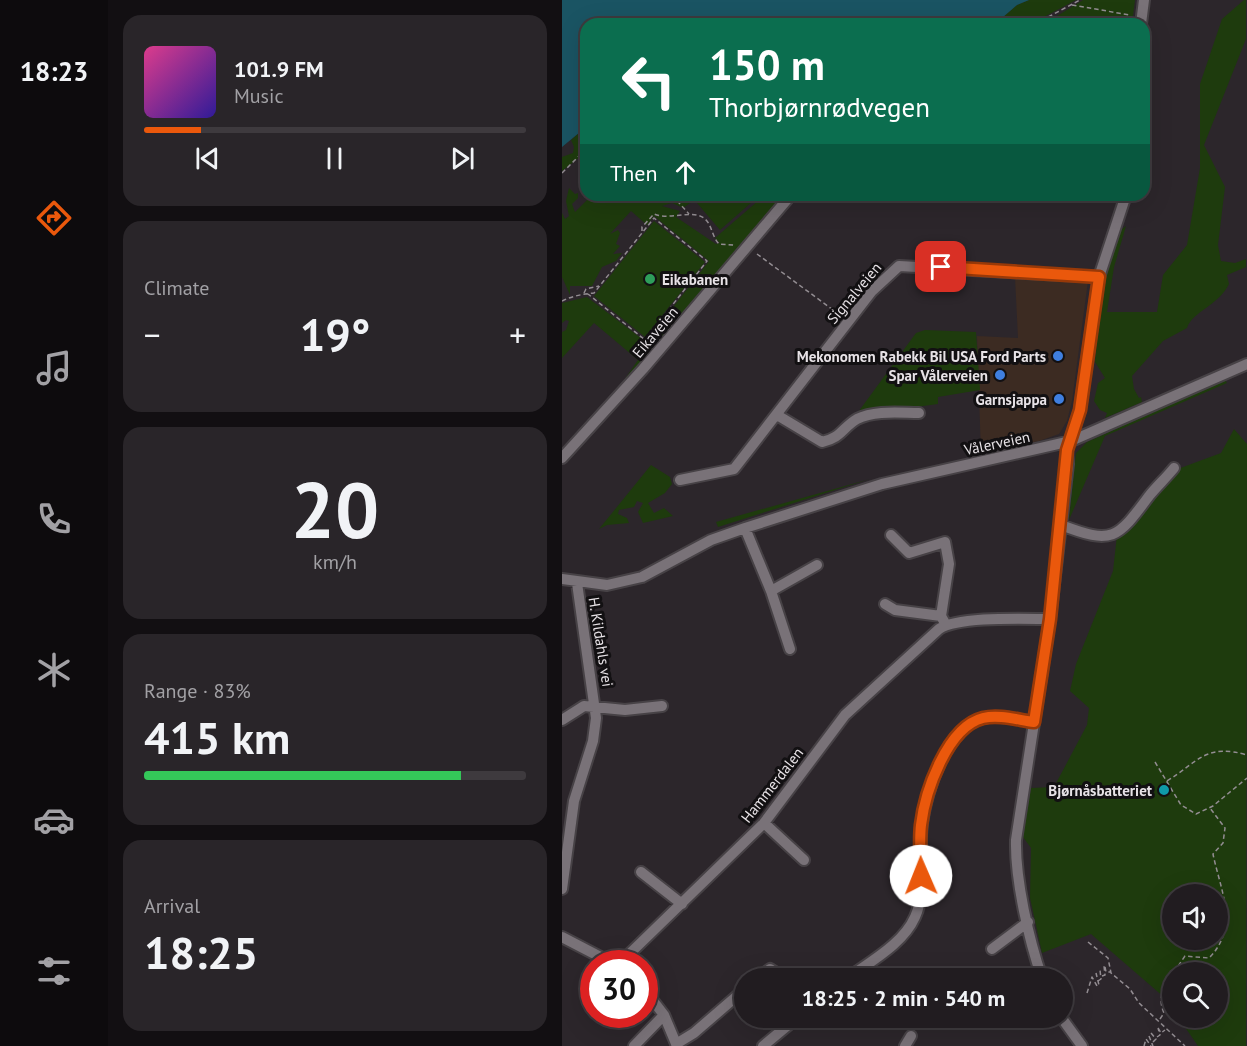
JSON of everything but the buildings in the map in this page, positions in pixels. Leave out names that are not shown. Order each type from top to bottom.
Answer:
[{"type":"street","points":[[1139,18],[1144,0]]},
{"type":"street","name":"Eikaveien","points":[[562,458],[643,369],[786,201]]},
{"type":"street","points":[[1039,968],[1030,933],[1017,860],[1016,840],[1050,619],[1067,450],[1080,410],[1099,277],[1124,201]]},
{"type":"street","name":"Signalveien","points":[[680,480],[734,469],[885,275],[905,264],[1099,277]]},
{"type":"street","name":"Vålerveien","points":[[562,579],[577,583],[607,585],[642,577],[711,540],[882,484],[1070,441],[1246,364]]},
{"type":"street","points":[[777,415],[822,442],[834,440],[856,420],[870,415],[919,413]]},
{"type":"street","points":[[1061,525],[1093,537],[1114,534],[1129,524],[1174,468]]},
{"type":"street","points":[[745,528],[771,591],[790,649]]},
{"type":"street","points":[[891,535],[909,553],[945,542],[949,564],[943,620]]},
{"type":"street","points":[[771,591],[817,565]]},
{"type":"street","name":"H. Kildahls vei","points":[[562,890],[574,801],[594,741],[596,705],[577,583]]},
{"type":"street","points":[[885,604],[895,610],[943,620],[1050,619]]},
{"type":"street","name":"Hammerdalen","points":[[634,950],[764,823],[845,716],[943,620]]},
{"type":"street","points":[[596,705],[625,710],[662,706]]},
{"type":"street","name":"H. Kildahls vei","points":[[562,720],[584,706],[596,705]]},
{"type":"street","points":[[861,968],[897,940],[915,918],[920,894],[924,812],[941,761],[955,736],[969,724],[986,717],[1034,722]]},
{"type":"street","points":[[764,823],[804,860]]},
{"type":"street","points":[[641,872],[682,904]]},
{"type":"street","points":[[992,949],[1028,922]]},
{"type":"street","points":[[562,937],[587,950]]},
{"type":"street","points":[[658,1007],[664,1015],[676,1045],[694,1033],[734,998]]},
{"type":"street","points":[[634,1046],[664,1015]]},
{"type":"street","points":[[763,1046],[785,1028]]},
{"type":"street","points":[[1070,1028],[1082,1046]]},
{"type":"street","points":[[905,1046],[911,1036]]},
{"type":"path","points":[[1047,18],[1080,0]]},
{"type":"path","points":[[1072,5],[1129,18]]},
{"type":"path","points":[[562,173],[580,155]]},
{"type":"path","points":[[677,201],[690,215]]},
{"type":"path","points":[[643,232],[640,230],[654,214],[667,218],[690,215],[705,219],[719,244],[732,246],[743,238],[849,321]]},
{"type":"path","points":[[562,301],[583,294],[594,293],[654,218],[707,261],[645,340],[588,294]]},
{"type":"path","points":[[583,294],[586,290],[599,286]]},
{"type":"path","points":[[1166,781],[1211,752],[1227,750],[1246,755]]},
{"type":"path","points":[[1155,762],[1183,807],[1199,814],[1210,808],[1246,778]]},
{"type":"path","points":[[1181,962],[1185,957],[1209,958],[1223,937],[1226,903],[1213,854],[1223,843],[1225,828],[1210,808]]},
{"type":"path","points":[[1088,942],[1108,958],[1111,972]]},
{"type":"path","points":[[1087,993],[1092,978],[1096,986],[1099,985],[1094,974],[1098,981],[1101,979],[1098,970],[1102,976],[1105,975],[1102,967],[1130,989],[1139,1003],[1185,1046]]},
{"type":"path","points":[[1162,990],[1162,1008]]},
{"type":"path","points":[[1159,1020],[1162,1016]]},
{"type":"path","points":[[1152,1046],[1148,1037],[1153,1042],[1156,1040],[1152,1033],[1157,1037],[1160,1035],[1156,1029],[1161,1033],[1166,1029]]},
{"type":"path","points":[[1144,1046],[1146,1039],[1152,1046]]},
{"type":"shaded area","points":[[1015,277],[1088,281],[1072,401],[1067,421],[1059,434],[1039,441],[981,453],[977,336],[1018,338]]},
{"type":"green space","points":[[1029,0],[1076,0],[1042,18],[1002,18],[1017,5]]},
{"type":"green space","points":[[1083,0],[1135,0],[1133,18],[1063,18],[1057,16]]},
{"type":"green space","points":[[1246,0],[1246,39],[1204,145],[1225,187],[1218,245],[1221,261],[1235,263],[1246,259],[1246,267],[1227,275],[1229,284],[1225,291],[1194,317],[1187,328],[1163,341],[1132,376],[1134,389],[1142,402],[1105,418],[1107,413],[1100,410],[1094,401],[1098,383],[1105,378],[1095,362],[1102,283],[1118,232],[1126,226],[1114,267],[1107,312],[1157,312],[1163,275],[1187,245],[1200,168],[1200,84],[1222,19]]},
{"type":"green space","points":[[580,132],[580,157],[562,171],[562,157],[573,153],[574,147],[571,140]]},
{"type":"green space","points":[[569,188],[575,194],[578,193],[578,198],[572,204],[575,212],[586,201],[693,201],[683,208],[672,203],[662,206],[680,211],[676,217],[716,244],[720,243],[715,238],[758,201],[780,201],[641,367],[618,389],[638,360],[594,323],[562,358],[562,332],[566,330],[569,321],[562,323],[562,303],[587,297],[646,342],[709,261],[654,216],[647,225],[631,211],[610,234],[618,230],[620,233],[616,244],[620,246],[613,254],[622,253],[616,261],[602,267],[592,286],[570,286],[570,295],[562,277],[562,213],[565,219],[569,216],[566,201]]},
{"type":"green space","points":[[699,201],[753,201],[720,230],[697,203]]},
{"type":"green space","name":"Eikabanen","points":[[654,221],[705,262],[645,337],[594,296]]},
{"type":"green space","points":[[925,330],[976,332],[980,390],[938,397],[938,404],[856,415],[916,333]]},
{"type":"green space","points":[[1225,380],[1227,383],[1105,436],[1069,520],[1076,453],[1087,442]]},
{"type":"green space","points":[[1234,429],[1247,444],[1246,1046],[1198,1046],[1186,1028],[1228,1028],[1228,962],[1162,962],[1162,995],[1091,934],[1042,953],[1030,898],[1031,848],[1023,837],[1031,788],[1054,787],[1087,725],[1089,708],[1070,691],[1076,664],[1113,571],[1117,535],[1175,470],[1221,453]]},
{"type":"green space","points":[[651,465],[670,477],[672,484],[665,493],[648,503],[654,513],[664,508],[673,516],[643,523],[638,512],[643,503],[637,501],[634,507],[619,510],[618,514],[627,518],[629,523],[607,525],[599,529]]},
{"type":"green space","points":[[870,479],[718,527],[716,522]]},
{"type":"water","points":[[562,0],[1029,0],[1017,5],[1002,18],[580,18],[580,132],[562,147]]},
{"type":"place","name":"Eikabanen","points":[[650,279]]},
{"type":"place","name":"Mekonomen Rabekk Bil USA Ford Parts","points":[[1058,356]]},
{"type":"place","name":"Spar Vålerveien","points":[[1000,375]]},
{"type":"place","name":"Garnsjappa","points":[[1059,399]]},
{"type":"place","name":"Bjørnåsbatteriet","points":[[1164,790]]},
{"type":"route","points":[[921,876],[921,825],[926,801],[941,761],[955,736],[969,724],[986,717],[1034,722],[1050,619],[1068,464],[1067,450],[1077,426],[1080,410],[1099,277],[941,267]]}]
